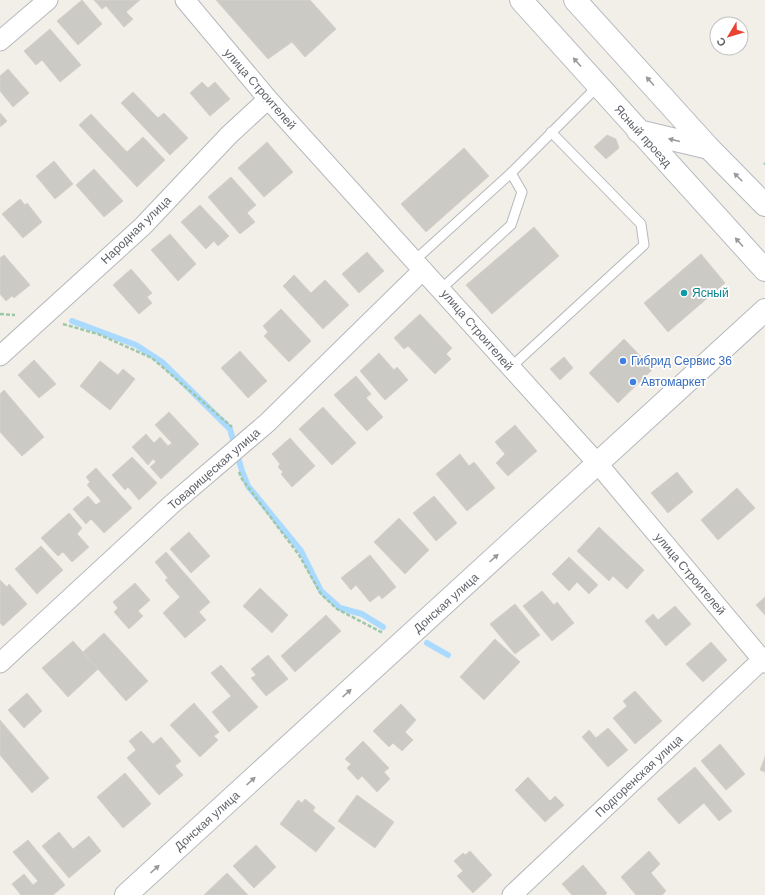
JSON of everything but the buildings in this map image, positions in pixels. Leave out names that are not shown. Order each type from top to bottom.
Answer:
[{"type":"street","points":[[0,41],[48,0]]},
{"type":"street","name":"улица Строителей","points":[[185,0],[268,99],[598,464],[764,660]]},
{"type":"street","name":"Ясный проезд","points":[[521,0],[765,270]]},
{"type":"street","points":[[575,0],[709,148],[765,205]]},
{"type":"street","name":"Народная улица","points":[[0,356],[143,226],[229,135],[268,99]]},
{"type":"street","points":[[638,131],[709,148]]},
{"type":"street","name":"Товарищеская улица","points":[[0,663],[172,504],[267,423],[418,265]]},
{"type":"street","name":"Донская улица","points":[[126,895],[765,310]]},
{"type":"street","name":"Подгоренская улица","points":[[512,895],[764,660]]},
{"type":"lane","points":[[418,265],[598,86]]},
{"type":"lane","points":[[510,368],[644,245],[641,224],[551,132]]},
{"type":"lane","points":[[441,289],[511,225],[522,192],[510,173]]},
{"type":"path","points":[[0,314],[42,318],[98,334],[152,358],[247,440]]},
{"type":"path","points":[[231,454],[242,479],[299,554],[321,594],[337,609],[386,635]]},
{"type":"waterway","points":[[72,321],[136,345],[162,362],[230,429],[242,471],[248,486],[301,551],[321,591],[340,608],[362,614],[383,627]]},
{"type":"waterway","points":[[427,643],[448,655]]},
{"type":"place","name":"Ясный","points":[[684,293]]},
{"type":"place","name":"Гибрид Сервис 36","points":[[623,361]]},
{"type":"place","name":"Автомаркет","points":[[633,382]]}]
